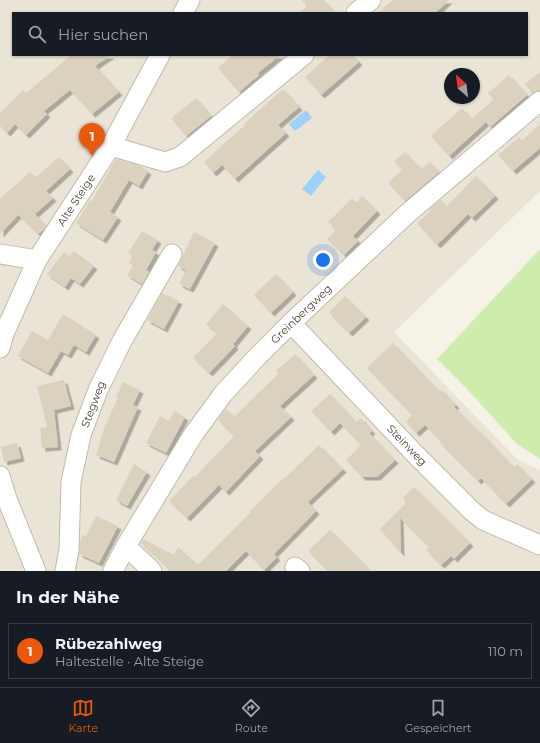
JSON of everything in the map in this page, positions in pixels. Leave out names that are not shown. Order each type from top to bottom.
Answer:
[{"type":"street","points":[[184,12],[190,0]]},
{"type":"street","points":[[357,12],[371,0]]},
{"type":"street","name":"Alte Steige","points":[[0,348],[4,334],[37,260],[111,146],[159,56]]},
{"type":"street","points":[[111,146],[165,162],[180,157],[303,56]]},
{"type":"street","name":"Greinbergweg","points":[[113,571],[126,546],[193,435],[223,394],[257,356],[408,213],[540,101]]},
{"type":"street","points":[[0,254],[37,260]]},
{"type":"street","name":"Stegweg","points":[[65,571],[70,550],[71,482],[81,436],[98,390],[118,348],[172,254]]},
{"type":"street","name":"Steinweg","points":[[291,323],[416,455],[472,511],[483,520],[540,545]]},
{"type":"street","points":[[0,476],[7,499],[36,571]]},
{"type":"street","points":[[126,546],[152,571]]},
{"type":"shaded area","points":[[0,0],[540,0],[540,191],[394,332],[517,459],[540,470],[540,571],[0,571]]},
{"type":"green space","points":[[540,249],[540,459],[517,444],[467,389],[437,359]]},
{"type":"water","points":[[306,110],[312,118],[295,131],[289,124]]},
{"type":"water","points":[[318,170],[326,177],[311,196],[302,189]]},
{"type":"building","points":[[302,0],[324,0],[334,12],[300,12],[307,6]]},
{"type":"building","points":[[393,0],[449,0],[436,12],[379,12]]},
{"type":"building","points":[[70,56],[110,56],[95,66],[119,92],[92,114],[70,90],[44,111],[47,114],[26,135],[15,124],[7,133],[0,126],[0,113],[23,90],[26,93]]},
{"type":"building","points":[[232,56],[279,56],[258,73],[259,75],[239,92],[218,68]]},
{"type":"building","points":[[328,56],[354,56],[359,62],[321,95],[305,77]]},
{"type":"building","points":[[540,72],[540,90],[532,93],[525,84]]},
{"type":"building","points":[[509,75],[527,95],[490,127],[486,122],[449,156],[431,136],[462,108],[472,119],[494,99],[488,93]]},
{"type":"building","points":[[283,89],[299,107],[278,125],[286,133],[235,179],[222,165],[213,173],[204,162]]},
{"type":"building","points":[[196,98],[211,116],[186,136],[171,118]]},
{"type":"building","points":[[540,124],[540,148],[513,171],[498,155],[519,137],[522,141]]},
{"type":"building","points":[[405,152],[421,169],[430,162],[439,172],[405,201],[388,183],[402,170],[394,161]]},
{"type":"building","points":[[59,157],[70,169],[46,191],[53,198],[35,214],[46,226],[45,228],[38,234],[18,215],[0,234],[0,199],[30,172],[35,178]]},
{"type":"building","points":[[116,159],[138,165],[148,171],[139,186],[129,180],[110,212],[118,217],[103,240],[76,223],[90,200],[92,201]]},
{"type":"building","points":[[476,176],[495,196],[472,218],[468,214],[437,245],[417,223],[431,211],[429,209],[441,200],[447,206]]},
{"type":"building","points":[[362,196],[377,211],[353,236],[358,241],[344,255],[327,239],[336,230],[328,222],[352,198],[357,203]]},
{"type":"building","points":[[142,231],[158,240],[152,250],[156,252],[146,270],[149,272],[142,284],[127,275],[133,266],[129,263],[133,256],[128,253]]},
{"type":"building","points":[[194,232],[215,243],[190,289],[179,284],[186,270],[178,266]]},
{"type":"building","points":[[74,251],[94,266],[80,284],[71,278],[65,287],[47,274],[64,252],[70,256]]},
{"type":"building","points":[[276,274],[293,292],[271,313],[254,295]]},
{"type":"building","points":[[162,293],[179,301],[164,329],[147,320]]},
{"type":"building","points":[[345,296],[366,317],[349,333],[329,313]]},
{"type":"building","points":[[223,304],[248,326],[233,344],[235,346],[209,373],[193,358],[217,333],[206,324]]},
{"type":"building","points":[[63,314],[96,335],[86,352],[74,345],[68,355],[61,351],[48,373],[18,356],[32,331],[48,340]]},
{"type":"building","points":[[393,343],[440,392],[442,390],[456,405],[454,407],[514,468],[517,464],[532,479],[506,504],[481,478],[478,481],[440,443],[442,442],[425,425],[416,433],[406,422],[412,415],[367,368]]},
{"type":"building","points":[[295,354],[314,375],[280,406],[291,417],[255,451],[260,456],[226,492],[219,485],[187,518],[169,501],[193,476],[195,477],[234,436],[218,420],[226,409],[234,417],[278,374],[276,371]]},
{"type":"building","points":[[64,380],[71,406],[54,410],[58,447],[42,448],[40,428],[47,427],[37,386]]},
{"type":"building","points":[[123,382],[140,390],[133,405],[138,407],[114,462],[96,455],[104,428],[118,398],[116,397]]},
{"type":"building","points":[[330,394],[356,422],[361,418],[372,431],[369,433],[395,460],[377,477],[362,477],[346,460],[361,445],[340,423],[331,432],[311,411]]},
{"type":"building","points":[[174,411],[185,417],[166,453],[146,443],[160,416],[169,421]]},
{"type":"building","points":[[17,443],[21,458],[4,462],[1,447]]},
{"type":"building","points":[[319,445],[343,469],[308,502],[316,511],[274,554],[277,557],[264,570],[246,551],[226,571],[171,571],[141,543],[143,539],[174,555],[178,547],[198,565],[283,478],[284,479]]},
{"type":"building","points":[[134,464],[147,472],[127,506],[116,500]]},
{"type":"building","points":[[414,487],[470,543],[454,559],[451,556],[441,565],[426,550],[429,547],[400,518],[401,553],[380,529],[406,503],[403,498]]},
{"type":"building","points":[[96,516],[118,526],[99,563],[79,554],[80,541],[83,535],[86,536]]},
{"type":"building","points":[[330,530],[371,571],[328,571],[308,551]]},
{"type":"place","name":"Rübezahlweg","points":[[92,156]]}]
